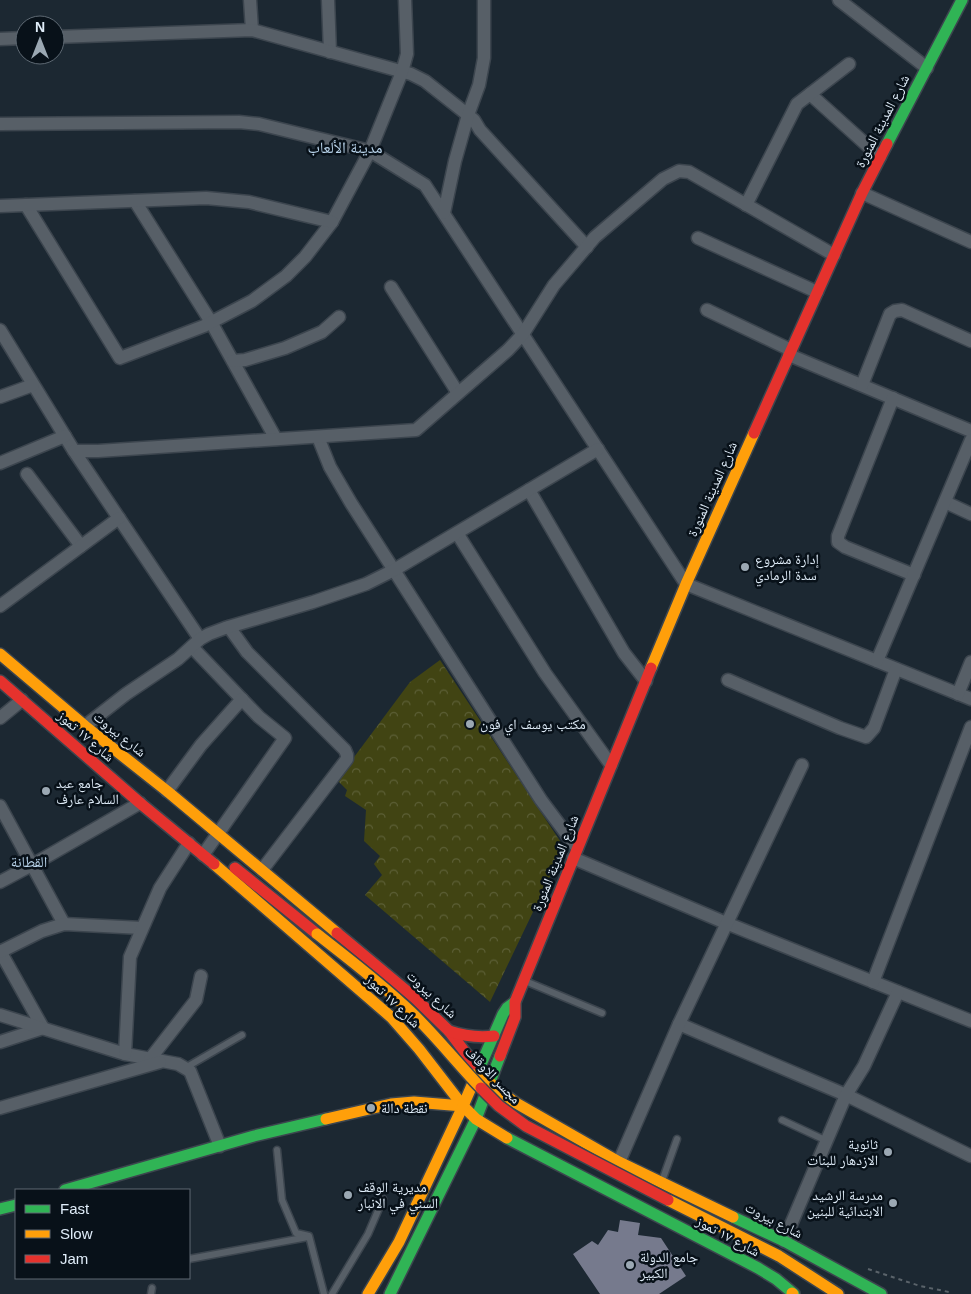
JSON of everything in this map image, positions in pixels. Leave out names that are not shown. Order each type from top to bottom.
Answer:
[{"type":"street","points":[[250,0],[252,30]]},
{"type":"street","points":[[328,0],[330,52]]},
{"type":"street","points":[[26,205],[120,358],[211,322],[252,301],[286,276],[305,257],[332,222],[370,150],[402,72],[407,54],[405,0]]},
{"type":"street","points":[[444,213],[455,161],[479,85],[484,58],[484,0]]},
{"type":"street","points":[[839,0],[927,68]]},
{"type":"street","name":"شارع المدينة المنورة","points":[[515,1002],[686,584],[862,193],[962,0]]},
{"type":"street","points":[[65,37],[252,30],[411,74],[425,81],[474,120],[480,130],[586,247]]},
{"type":"street","points":[[0,39],[15,38]]},
{"type":"street","points":[[746,205],[797,104],[849,64]]},
{"type":"street","points":[[810,94],[880,156]]},
{"type":"street","points":[[0,124],[239,122],[259,124],[370,150],[425,185],[686,584],[971,699]]},
{"type":"street","points":[[74,452],[416,430],[508,350],[523,334],[554,285],[595,237],[663,179],[679,171],[689,172],[834,255]]},
{"type":"street","points":[[862,193],[971,242]]},
{"type":"street","points":[[0,206],[206,198],[249,202],[332,222]]},
{"type":"street","points":[[135,200],[211,322],[276,440]]},
{"type":"street","points":[[698,238],[817,292]]},
{"type":"street","points":[[391,288],[458,393]]},
{"type":"street","points":[[707,310],[790,352],[971,431]]},
{"type":"street","points":[[862,385],[890,314],[895,311],[902,310],[971,341]]},
{"type":"street","points":[[233,361],[245,360],[285,348],[322,332],[339,316]]},
{"type":"street","points":[[0,330],[74,452],[118,518],[196,643],[242,699],[259,717],[285,738],[203,855]]},
{"type":"street","points":[[0,396],[33,385]]},
{"type":"street","points":[[893,398],[838,536],[838,542],[844,547],[914,575]]},
{"type":"street","points":[[0,463],[64,436]]},
{"type":"street","points":[[318,437],[330,467],[351,503],[575,853],[726,923],[971,1021]]},
{"type":"street","points":[[877,661],[971,440]]},
{"type":"street","points":[[85,726],[126,694],[178,659],[209,634],[366,584],[394,570],[598,449]]},
{"type":"street","points":[[27,474],[82,546]]},
{"type":"street","points":[[529,490],[624,653],[646,681]]},
{"type":"street","points":[[945,502],[971,514]]},
{"type":"street","points":[[0,606],[118,518]]},
{"type":"street","points":[[457,533],[545,673],[611,765]]},
{"type":"street","points":[[229,627],[247,652],[345,750],[347,755],[346,759],[262,870]]},
{"type":"street","name":"شارع بيروت","points":[[0,654],[415,998],[449,1031],[479,1070],[502,1094],[619,1162],[784,1241],[881,1294]]},
{"type":"street","points":[[958,694],[971,662]]},
{"type":"street","points":[[728,680],[840,728],[866,737],[874,728],[896,669]]},
{"type":"street","name":"شارع ١٧ تموز","points":[[0,681],[140,803],[391,1016],[463,1106],[476,1119],[498,1133],[758,1268],[776,1279],[793,1294]]},
{"type":"street","points":[[167,791],[201,745],[242,699]]},
{"type":"street","points":[[0,718],[22,700]]},
{"type":"street","points":[[873,982],[971,727]]},
{"type":"street","points":[[619,1162],[679,1024],[802,765]]},
{"type":"street","points":[[0,882],[140,803]]},
{"type":"street","points":[[0,806],[64,924]]},
{"type":"street","name":"مجسر الاوقاف","points":[[218,834],[237,869]]},
{"type":"street","points":[[126,1054],[130,957],[160,888],[189,843]]},
{"type":"street","name":"مجسر الاوقاف","points":[[203,855],[221,860],[237,869],[383,987],[412,1012],[479,1087],[513,1117],[538,1134],[768,1250],[801,1270],[822,1294]]},
{"type":"street","points":[[44,1028],[0,952],[42,931],[64,924],[142,928]]},
{"type":"street","points":[[0,1108],[156,1060],[196,1000],[201,976]]},
{"type":"street","points":[[784,1241],[846,1095],[864,1066],[898,992]]},
{"type":"street","points":[[368,1294],[399,1242],[463,1106],[503,1014],[515,1002]]},
{"type":"street","points":[[390,1294],[476,1119],[515,1018],[515,1002]]},
{"type":"street","points":[[0,1014],[126,1054],[178,1064],[190,1071],[220,1146]]},
{"type":"street","points":[[679,1024],[846,1095],[971,1156]]},
{"type":"street","points":[[0,1042],[44,1028]]},
{"type":"street","points":[[449,1031],[472,1037],[484,1038],[494,1036]]},
{"type":"street","points":[[69,1189],[254,1136],[391,1104],[414,1102],[463,1106]]},
{"type":"street","points":[[0,1210],[15,1205]]},
{"type":"street","name":"مجسر الاوقاف","points":[[790,1263],[838,1294]]},
{"type":"lane","points":[[524,981],[602,1013]]},
{"type":"lane","points":[[185,1068],[242,1035]]},
{"type":"lane","points":[[782,1120],[827,1141]]},
{"type":"lane","points":[[661,1182],[677,1139]]},
{"type":"lane","points":[[277,1150],[282,1200],[296,1233],[309,1236]]},
{"type":"lane","points":[[332,1294],[368,1234],[383,1199]]},
{"type":"lane","points":[[190,1258],[309,1236]]},
{"type":"lane","points":[[309,1236],[324,1294]]},
{"type":"path","points":[[864,1268],[948,1293]]},
{"type":"green space","points":[[440,660],[564,847],[490,1002],[365,895],[382,875],[374,864],[380,856],[364,841],[366,810],[345,796],[347,790],[337,780],[410,682]]},
{"type":"building","name":"جامع الدولة الكبير","points":[[620,1220],[640,1223],[638,1235],[661,1238],[686,1276],[659,1294],[600,1294],[573,1254],[592,1241],[598,1245],[608,1230],[618,1232]]},
{"type":"traffic: fast","points":[[887,144],[962,0]]},
{"type":"traffic: fast","points":[[479,1069],[503,1014],[515,1002]]},
{"type":"traffic: fast","points":[[390,1294],[476,1119],[500,1056]]},
{"type":"traffic: fast","points":[[68,1189],[254,1136],[326,1119]]},
{"type":"traffic: fast","points":[[507,1138],[758,1268],[776,1279],[794,1294]]},
{"type":"traffic: fast","points":[[0,1209],[15,1205]]},
{"type":"traffic: fast","points":[[733,1217],[784,1241],[881,1294]]},
{"type":"traffic: slow","points":[[651,668],[686,584],[754,433]]},
{"type":"traffic: slow","points":[[0,654],[337,933]]},
{"type":"traffic: slow","points":[[214,864],[391,1017],[419,1049],[463,1106],[476,1119],[507,1138]]},
{"type":"traffic: slow","points":[[317,934],[411,1012],[481,1088]]},
{"type":"traffic: slow","points":[[474,1064],[484,1077],[516,1103],[619,1162],[733,1217]]},
{"type":"traffic: slow","points":[[368,1294],[399,1242],[479,1069]]},
{"type":"traffic: slow","points":[[326,1119],[391,1104],[414,1102],[463,1106]]},
{"type":"traffic: slow","points":[[668,1200],[779,1256],[838,1294]]},
{"type":"traffic: jam","points":[[754,433],[862,193],[887,144]]},
{"type":"traffic: jam","points":[[500,1056],[515,1017],[515,1002],[651,668]]},
{"type":"traffic: jam","points":[[0,681],[140,803],[214,864]]},
{"type":"traffic: jam","points":[[235,868],[317,934]]},
{"type":"traffic: jam","points":[[337,933],[415,998],[449,1031],[474,1064]]},
{"type":"traffic: jam","points":[[449,1031],[471,1036],[494,1036]]},
{"type":"traffic: jam","points":[[481,1088],[499,1106],[526,1126],[668,1200]]},
{"type":"place","name":"إدارة مشروع سدة الرمادي","points":[[745,567]]},
{"type":"place","name":"مكتب يوسف اي فون","points":[[470,724]]},
{"type":"place","name":"جامع عبد السلام عارف","points":[[46,791]]},
{"type":"place","name":"نقطة دالة","points":[[371,1108]]},
{"type":"place","name":"ثانوية الازدهار للبنات","points":[[888,1152]]},
{"type":"place","name":"مديرية الوقف السني في الانبار","points":[[348,1195]]},
{"type":"place","name":"مدرسة الرشيد الابتدائية للبنين","points":[[893,1203]]},
{"type":"place","name":"جامع الدولة الكبير","points":[[630,1265]]},
{"type":"district","name":"مدينة الألعاب","points":[[345,147]]},
{"type":"district","name":"القطانة","points":[[29,862]]}]
